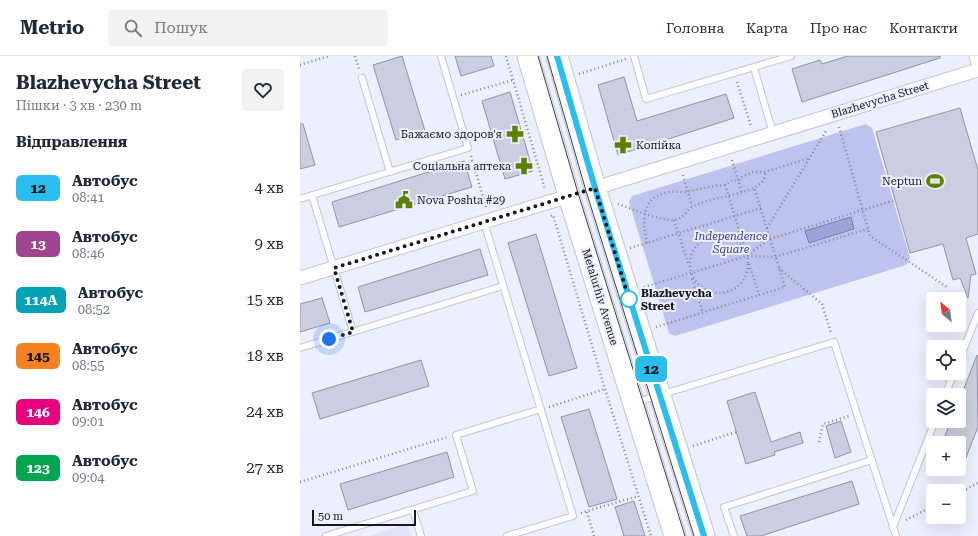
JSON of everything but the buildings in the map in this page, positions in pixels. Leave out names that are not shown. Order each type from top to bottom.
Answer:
[{"type":"main road","name":"Metalurhiv Avenue","points":[[528,56],[569,196],[675,536]]},
{"type":"main road","points":[[557,56],[595,188],[704,536]]},
{"type":"main road","name":"Blazhevycha Street","points":[[569,196],[595,188]]},
{"type":"street","points":[[976,56],[978,63]]},
{"type":"street","name":"Blazhevycha Street","points":[[595,188],[978,70]]},
{"type":"street","name":"Blazhevycha Street","points":[[300,278],[569,196]]},
{"type":"lane","points":[[300,199],[468,148],[441,56]]},
{"type":"lane","points":[[634,56],[646,99],[791,56]]},
{"type":"lane","points":[[754,68],[773,133]]},
{"type":"lane","points":[[362,78],[390,172]]},
{"type":"lane","points":[[312,195],[353,332]]},
{"type":"lane","points":[[484,222],[573,516],[507,536]]},
{"type":"lane","points":[[300,348],[503,286]]},
{"type":"lane","points":[[966,343],[978,313]]},
{"type":"lane","points":[[633,403],[834,342],[896,536]]},
{"type":"lane","points":[[326,536],[473,491],[456,435],[541,409]]},
{"type":"lane","points":[[893,527],[932,428]]},
{"type":"lane","points":[[734,536],[724,507],[872,460]]},
{"type":"lane","points":[[413,510],[421,536]]},
{"type":"path","points":[[300,64],[329,56]]},
{"type":"path","points":[[355,56],[362,78]]},
{"type":"path","points":[[506,56],[546,189]]},
{"type":"path","points":[[578,74],[634,56]]},
{"type":"path","points":[[735,73],[751,126]]},
{"type":"path","points":[[453,98],[513,80]]},
{"type":"path","points":[[839,127],[870,236],[947,288]]},
{"type":"path","points":[[767,228],[826,131]]},
{"type":"path","points":[[468,148],[486,207]]},
{"type":"path","points":[[647,243],[644,228],[644,213],[650,202],[656,196],[675,191],[688,192],[706,187],[725,185],[731,181],[738,181],[748,174],[759,171],[765,172],[810,158]]},
{"type":"path","points":[[732,160],[742,193]]},
{"type":"path","points":[[616,203],[659,218],[674,220],[685,215],[692,206],[742,193],[754,188],[764,180],[765,172]]},
{"type":"path","points":[[683,175],[692,206]]},
{"type":"path","points":[[725,185],[759,295]]},
{"type":"path","points":[[654,328],[785,287],[754,188]]},
{"type":"path","points":[[747,256],[770,238],[895,200]]},
{"type":"path","points":[[630,248],[761,208]]},
{"type":"path","points":[[553,215],[651,536]]},
{"type":"path","points":[[674,220],[703,313]]},
{"type":"path","points":[[642,288],[747,256],[775,257],[868,229]]},
{"type":"path","points":[[710,236],[726,236],[732,239],[739,243],[747,256],[747,271],[745,278],[740,284],[727,292],[712,293],[705,290],[699,286],[691,273],[690,258],[693,251],[697,244],[710,236]]},
{"type":"path","points":[[778,267],[822,304],[834,342]]},
{"type":"path","points":[[541,409],[605,389]]},
{"type":"path","points":[[819,442],[823,424],[857,413]]},
{"type":"path","points":[[691,447],[736,432]]},
{"type":"path","points":[[300,482],[456,435]]},
{"type":"path","points":[[966,489],[978,483]]},
{"type":"path","points":[[573,516],[638,496]]},
{"type":"path","points":[[893,527],[926,510]]},
{"type":"path","points":[[587,512],[594,536]]},
{"type":"shaded area","points":[[851,217],[854,229],[809,243],[805,231]]},
{"type":"shaded area","points":[[407,524],[411,536],[369,536]]},
{"type":"green space","name":"Independence Square","points":[[866,124],[872,128],[910,258],[906,265],[675,336],[669,333],[629,202],[632,196]],"holes":[[[851,217],[854,230],[809,243],[805,231]]]},
{"type":"tram line","points":[[538,56],[578,193],[685,536]]},
{"type":"tram line","points":[[547,56],[586,191],[694,536]]},
{"type":"bus line","name":"12","points":[[557,56],[595,188],[704,536]]},
{"type":"place","name":"Бажаємо здоров'я","points":[[515,134]]},
{"type":"place","name":"Копійка","points":[[623,145]]},
{"type":"place","name":"Соціальна аптека","points":[[524,166]]},
{"type":"place","name":"Neptun","points":[[935,181]]},
{"type":"place","name":"Nova Poshta #29","points":[[404,200]]},
{"type":"place","name":"Blazhevycha Street","points":[[629,299]]},
{"type":"route","points":[[329,339],[353,332],[334,268],[595,188],[629,299]]}]
